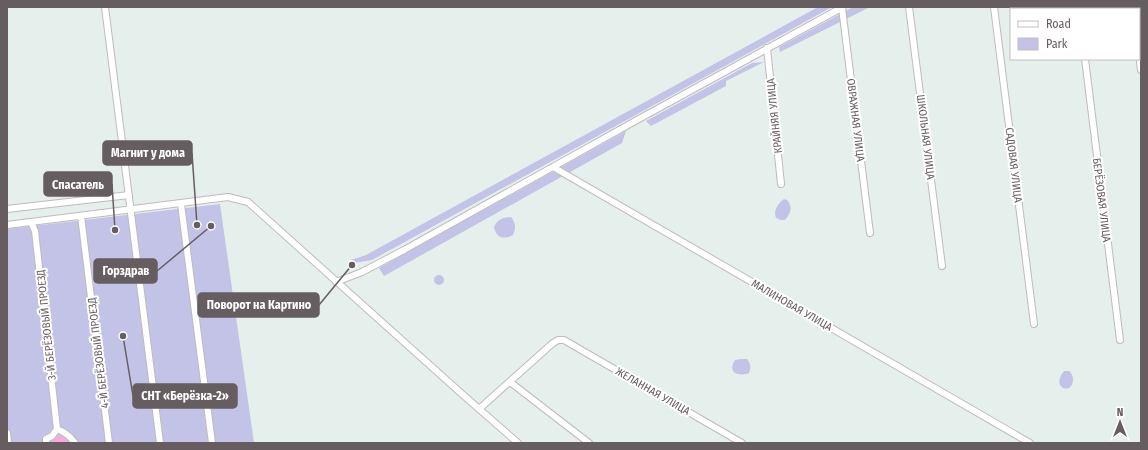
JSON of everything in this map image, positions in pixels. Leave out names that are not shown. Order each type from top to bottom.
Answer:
[{"type":"street","points":[[105,7],[160,443]]},
{"type":"street","points":[[336,282],[362,272],[404,250],[842,7]]},
{"type":"street","name":"ОВРАЖНАЯ УЛИЦА","points":[[842,7],[870,233]]},
{"type":"street","name":"ШКОЛЬНАЯ УЛИЦА","points":[[909,7],[942,266]]},
{"type":"street","name":"САДОВАЯ УЛИЦА","points":[[994,7],[1034,324]]},
{"type":"street","name":"КРАЙНЯЯ УЛИЦА","points":[[767,48],[781,184]]},
{"type":"street","name":"БЕРЁЗОВАЯ УЛИЦА","points":[[1085,60],[1120,340]]},
{"type":"street","points":[[1140,60],[1141,70]]},
{"type":"street","name":"МАЛИНОВАЯ УЛИЦА","points":[[553,167],[1030,443]]},
{"type":"street","points":[[7,209],[128,195]]},
{"type":"street","points":[[7,225],[228,197],[248,202],[518,443]]},
{"type":"street","points":[[181,204],[212,443]]},
{"type":"street","name":"4-Й БЕРЁЗОВЫЙ ПРОЕЗД","points":[[82,216],[109,443]]},
{"type":"street","name":"3-Й БЕРЁЗОВЫЙ ПРОЕЗД","points":[[31,222],[35,231],[57,429]]},
{"type":"street","name":"ЖЕЛАННАЯ УЛИЦА","points":[[510,382],[553,343],[558,340],[564,340],[742,443]]},
{"type":"street","points":[[479,409],[510,382],[589,443]]},
{"type":"street","points":[[46,443],[46,439],[52,436],[57,429],[64,431],[75,443]]},
{"type":"street","points":[[7,433],[8,443]]},
{"type":"green space","points":[[818,7],[832,7],[372,260],[354,263],[351,260],[366,255]]},
{"type":"green space","points":[[853,7],[870,7],[780,52],[779,47]]},
{"type":"green space","points":[[764,62],[726,81],[726,86],[651,126],[646,121],[752,63]]},
{"type":"green space","points":[[626,131],[622,143],[384,276],[379,268]]},
{"type":"green space","points":[[784,199],[787,200],[791,208],[789,215],[785,220],[781,220],[776,218],[775,212],[778,205]]},
{"type":"green space","points":[[220,204],[254,443],[7,443],[7,229]]},
{"type":"green space","points":[[511,217],[515,226],[513,235],[504,238],[499,236],[494,227],[497,222],[501,219]]},
{"type":"green space","points":[[437,275],[441,275],[444,280],[441,285],[437,285],[434,282],[434,278]]},
{"type":"green space","points":[[747,359],[750,366],[749,373],[738,374],[733,371],[732,368],[735,360]]},
{"type":"green space","points":[[1064,371],[1069,371],[1073,379],[1072,385],[1066,389],[1060,386],[1059,382]]},
{"type":"shaded area","points":[[61,436],[70,443],[51,443],[53,440]]},
{"type":"place","name":"Магнит у дома","points":[[197,225]]},
{"type":"place","name":"Горздрав","points":[[211,226]]},
{"type":"place","name":"Спасатель","points":[[115,230]]},
{"type":"place","name":"Поворот на Картино","points":[[352,265]]},
{"type":"place","name":"СНТ «Берёзка-2»","points":[[123,336]]}]
